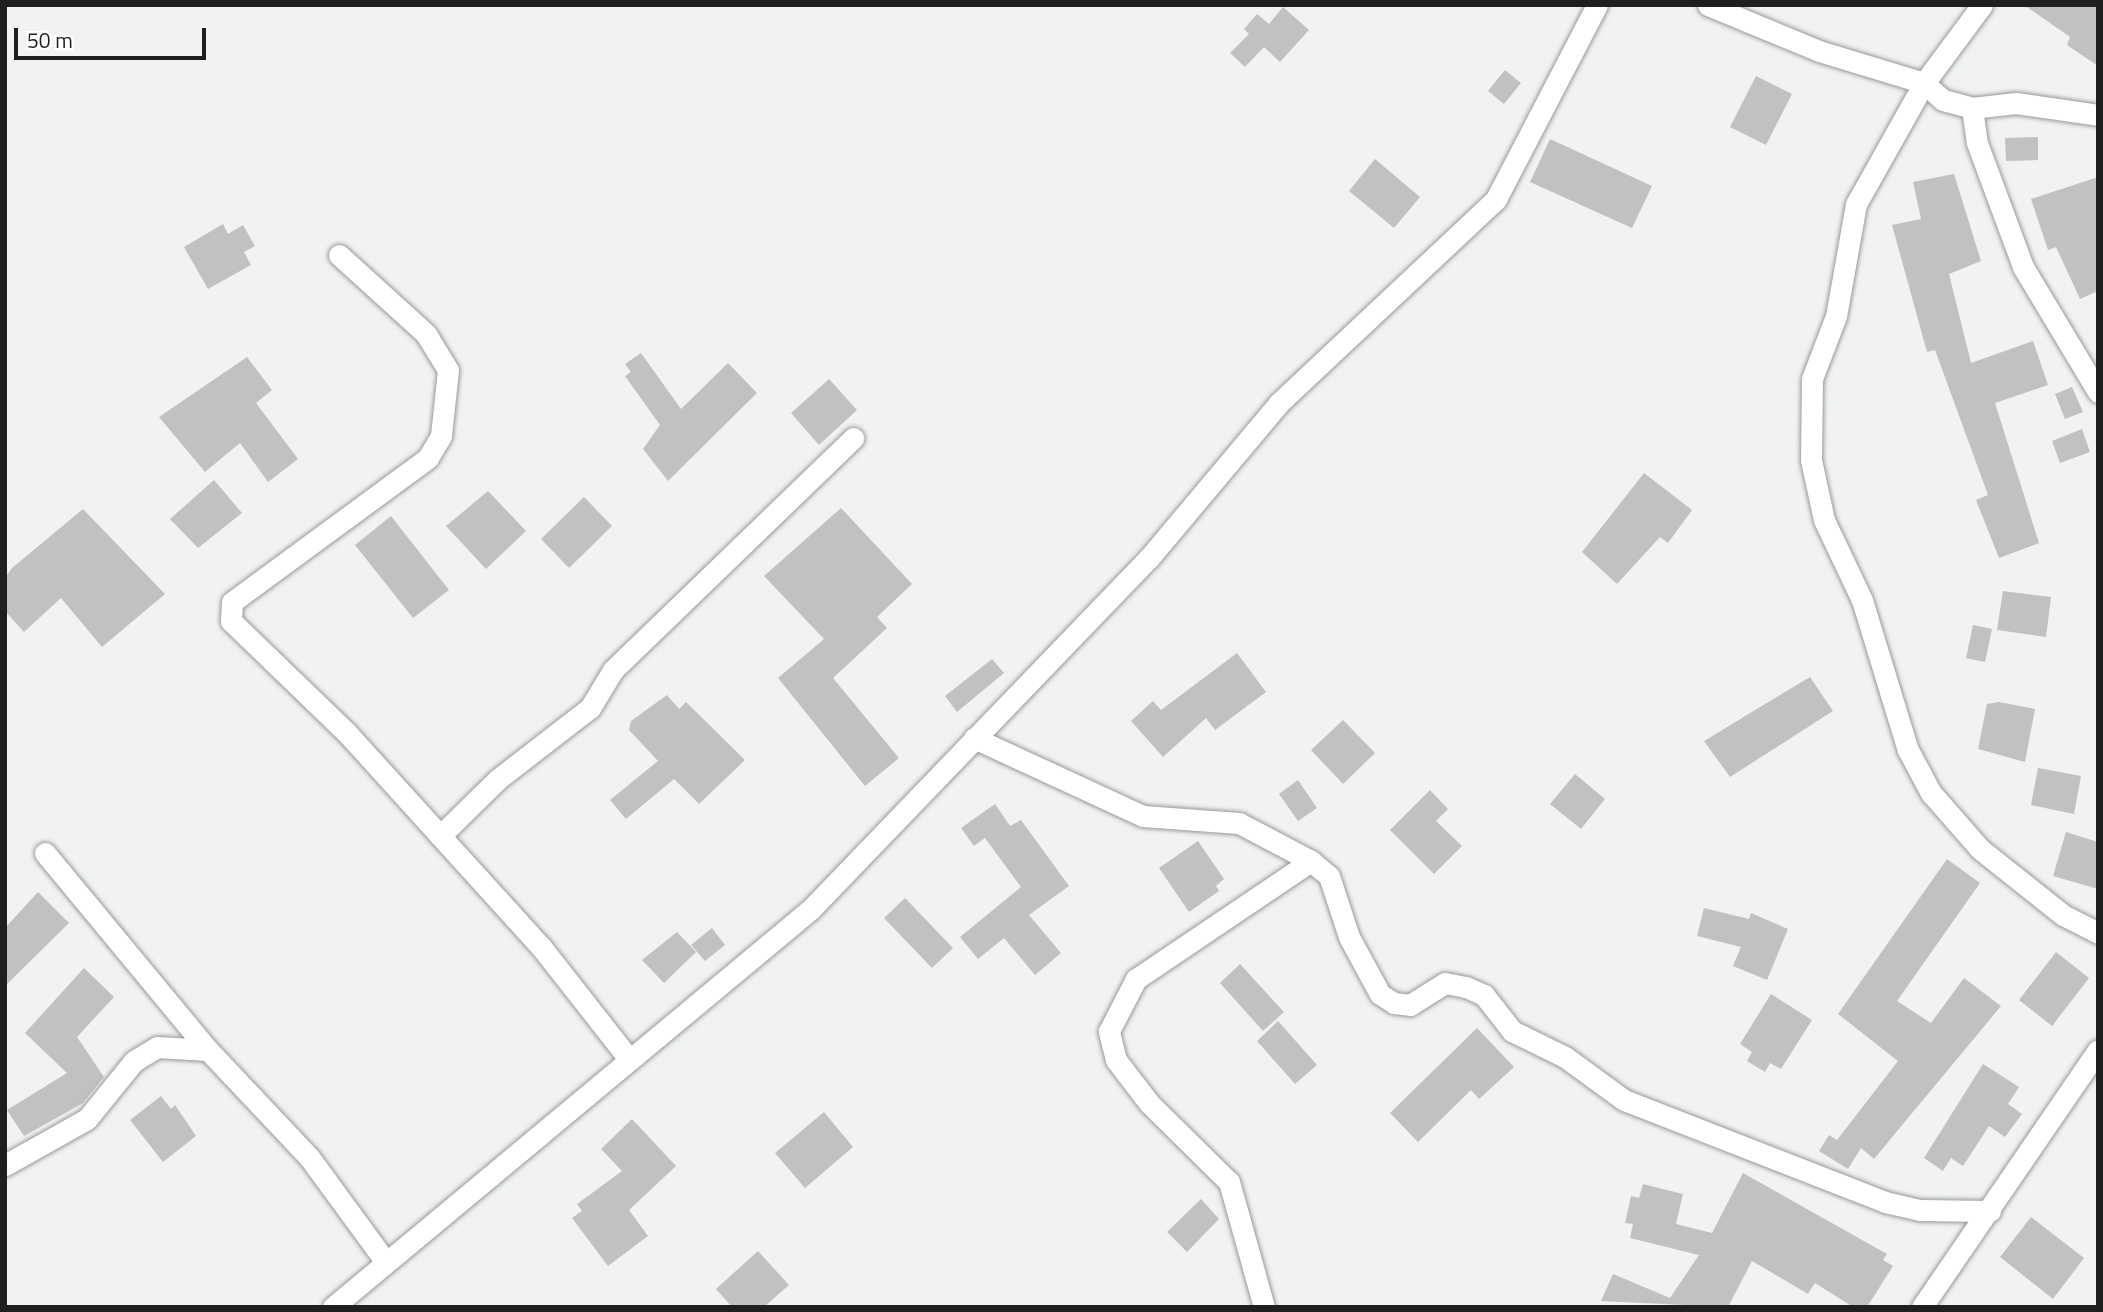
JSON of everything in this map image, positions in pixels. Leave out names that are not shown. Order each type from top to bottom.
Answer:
[{"type":"street","points":[[332,1307],[811,909],[1149,558],[1279,403],[1496,199],[1598,5]]},
{"type":"street","points":[[1708,5],[1819,51],[1924,83],[1943,100],[1972,108],[2016,103],[2098,115]]},
{"type":"street","points":[[1982,5],[1924,83],[1856,204],[1836,316],[1812,379],[1811,460],[1824,520],[1862,600],[1908,750],[1931,793],[1980,849],[2063,915],[2098,933]]},
{"type":"street","points":[[1972,108],[1977,143],[2023,267],[2098,392]]},
{"type":"street","points":[[339,255],[426,334],[448,370],[441,436],[428,458],[232,603],[231,621],[348,733],[542,948],[629,1059]]},
{"type":"street","points":[[440,836],[498,779],[590,708],[613,670],[853,438]]},
{"type":"street","points":[[974,738],[1143,816],[1239,823],[1311,861],[1329,876],[1349,937],[1380,994],[1394,1003],[1410,1004],[1445,983],[1455,984],[1484,995],[1512,1031],[1565,1057],[1624,1100],[1885,1202],[1919,1210],[1990,1211]]},
{"type":"street","points":[[45,853],[208,1050],[309,1157],[385,1261]]},
{"type":"street","points":[[1264,1307],[1229,1182],[1149,1102],[1116,1059],[1109,1031],[1136,979],[1311,861]]},
{"type":"street","points":[[5,1165],[87,1119],[146,1054],[157,1047],[208,1050]]},
{"type":"street","points":[[1922,1307],[2098,1050]]},
{"type":"building","points":[[2024,5],[2098,5],[2098,66],[2067,45],[2070,37]]},
{"type":"building","points":[[1283,7],[1309,30],[1280,62],[1264,47],[1245,67],[1230,53],[1249,34],[1244,29],[1257,14],[1269,24]]},
{"type":"building","points":[[1505,70],[1521,83],[1504,104],[1488,91]]},
{"type":"building","points":[[1756,76],[1792,94],[1766,145],[1730,127]]},
{"type":"building","points":[[2038,137],[2038,160],[2006,161],[2005,138]]},
{"type":"building","points":[[1550,139],[1652,186],[1632,228],[1530,182]]},
{"type":"building","points":[[1375,159],[1420,197],[1394,228],[1349,191]]},
{"type":"building","points":[[1954,174],[1981,261],[1949,274],[1971,363],[2033,341],[2048,385],[1995,403],[2039,543],[1999,558],[1976,500],[1988,495],[1935,350],[1927,352],[1892,225],[1921,219],[1913,182]]},
{"type":"building","points":[[2098,177],[2098,291],[2080,299],[2056,247],[2048,250],[2031,199]]},
{"type":"building","points":[[223,224],[228,234],[243,225],[255,246],[244,252],[251,265],[208,289],[184,247]]},
{"type":"building","points":[[641,353],[681,409],[728,363],[757,393],[668,481],[643,449],[660,425],[625,376],[631,372],[625,364]]},
{"type":"building","points":[[247,357],[272,390],[256,403],[298,459],[268,482],[240,443],[205,472],[159,417]]},
{"type":"building","points":[[829,379],[857,410],[819,445],[791,413]]},
{"type":"building","points":[[2072,387],[2083,412],[2065,419],[2055,394]]},
{"type":"building","points":[[2082,429],[2090,452],[2060,463],[2052,441]]},
{"type":"building","points":[[1644,473],[1692,510],[1668,543],[1660,537],[1617,584],[1582,552]]},
{"type":"building","points":[[214,480],[242,513],[198,548],[170,519]]},
{"type":"building","points":[[488,491],[526,531],[486,569],[446,526]]},
{"type":"building","points":[[584,497],[612,526],[569,568],[541,539]]},
{"type":"building","points":[[841,508],[912,584],[877,617],[887,628],[833,678],[899,758],[865,786],[778,678],[824,639],[764,576]]},
{"type":"building","points":[[83,509],[165,594],[102,647],[61,598],[24,632],[5,611],[5,578],[12,568]]},
{"type":"building","points":[[391,516],[449,590],[413,618],[355,545]]},
{"type":"building","points":[[2003,591],[2051,597],[2046,637],[1997,630]]},
{"type":"building","points":[[1973,625],[1992,629],[1985,662],[1966,658]]},
{"type":"building","points":[[1237,653],[1266,692],[1215,730],[1206,718],[1163,757],[1131,721],[1153,701],[1161,710]]},
{"type":"building","points":[[992,659],[1004,673],[957,712],[945,696]]},
{"type":"building","points":[[1810,677],[1833,711],[1730,777],[1704,741]]},
{"type":"building","points":[[667,695],[679,709],[686,702],[745,760],[699,804],[674,779],[626,819],[610,800],[658,761],[629,730],[631,721]]},
{"type":"building","points":[[1999,702],[2035,709],[2025,762],[1978,749],[1987,704]]},
{"type":"building","points":[[1343,720],[1375,753],[1343,784],[1311,750]]},
{"type":"building","points":[[2038,768],[2081,776],[2074,814],[2031,805]]},
{"type":"building","points":[[1575,774],[1605,799],[1581,829],[1550,804]]},
{"type":"building","points":[[1298,780],[1317,808],[1298,821],[1279,794]]},
{"type":"building","points":[[1430,790],[1448,809],[1436,821],[1462,846],[1434,874],[1390,830]]},
{"type":"building","points":[[995,804],[1010,826],[1021,820],[1069,886],[1029,915],[1061,953],[1035,975],[1004,938],[978,959],[960,937],[1021,887],[985,838],[974,846],[961,828]]},
{"type":"building","points":[[2066,832],[2098,842],[2098,889],[2053,876]]},
{"type":"building","points":[[1198,841],[1224,879],[1216,886],[1219,891],[1189,912],[1159,868]]},
{"type":"building","points":[[1947,859],[1980,883],[1897,1001],[1931,1023],[1964,978],[2001,1006],[1874,1159],[1861,1148],[1848,1169],[1819,1151],[1829,1135],[1837,1140],[1898,1061],[1838,1014]]},
{"type":"building","points":[[38,892],[69,923],[5,986],[5,928]]},
{"type":"building","points":[[905,898],[953,948],[932,968],[884,918]]},
{"type":"building","points":[[1704,908],[1749,919],[1751,913],[1788,929],[1767,980],[1733,966],[1741,947],[1697,936]]},
{"type":"building","points":[[712,928],[725,945],[705,961],[691,945]]},
{"type":"building","points":[[677,932],[696,952],[664,983],[642,960]]},
{"type":"building","points":[[2056,952],[2089,978],[2052,1026],[2019,1000]]},
{"type":"building","points":[[1240,964],[1284,1012],[1263,1031],[1220,983]]},
{"type":"building","points":[[84,968],[114,997],[77,1037],[104,1077],[83,1103],[24,1136],[7,1110],[67,1073],[25,1033]]},
{"type":"building","points":[[1771,994],[1812,1020],[1781,1069],[1770,1063],[1765,1072],[1747,1061],[1752,1052],[1740,1044]]},
{"type":"building","points":[[1278,1021],[1317,1065],[1295,1084],[1257,1041]]},
{"type":"building","points":[[1477,1028],[1514,1067],[1479,1099],[1471,1090],[1418,1142],[1390,1113]]},
{"type":"building","points":[[1983,1064],[2019,1087],[2008,1104],[2022,1114],[2005,1137],[1989,1126],[1963,1166],[1951,1158],[1943,1171],[1924,1158]]},
{"type":"building","points":[[161,1096],[171,1109],[175,1105],[196,1136],[163,1162],[130,1120]]},
{"type":"building","points":[[824,1112],[853,1147],[805,1188],[775,1153]]},
{"type":"building","points":[[632,1119],[676,1166],[629,1210],[648,1236],[608,1266],[572,1218],[582,1211],[577,1204],[622,1171],[601,1149]]},
{"type":"building","points":[[1743,1173],[1887,1254],[1883,1260],[1893,1266],[1867,1307],[1853,1307],[1815,1283],[1808,1294],[1752,1261],[1728,1307],[1601,1301],[1613,1274],[1670,1298],[1699,1255],[1630,1238],[1633,1224],[1625,1223],[1631,1196],[1639,1198],[1643,1184],[1683,1194],[1676,1224],[1712,1233]]},
{"type":"building","points":[[1201,1199],[1219,1219],[1187,1252],[1167,1232]]},
{"type":"building","points":[[2031,1217],[2084,1258],[2053,1299],[2000,1257]]},
{"type":"building","points":[[758,1251],[789,1285],[764,1307],[732,1307],[716,1289]]}]
